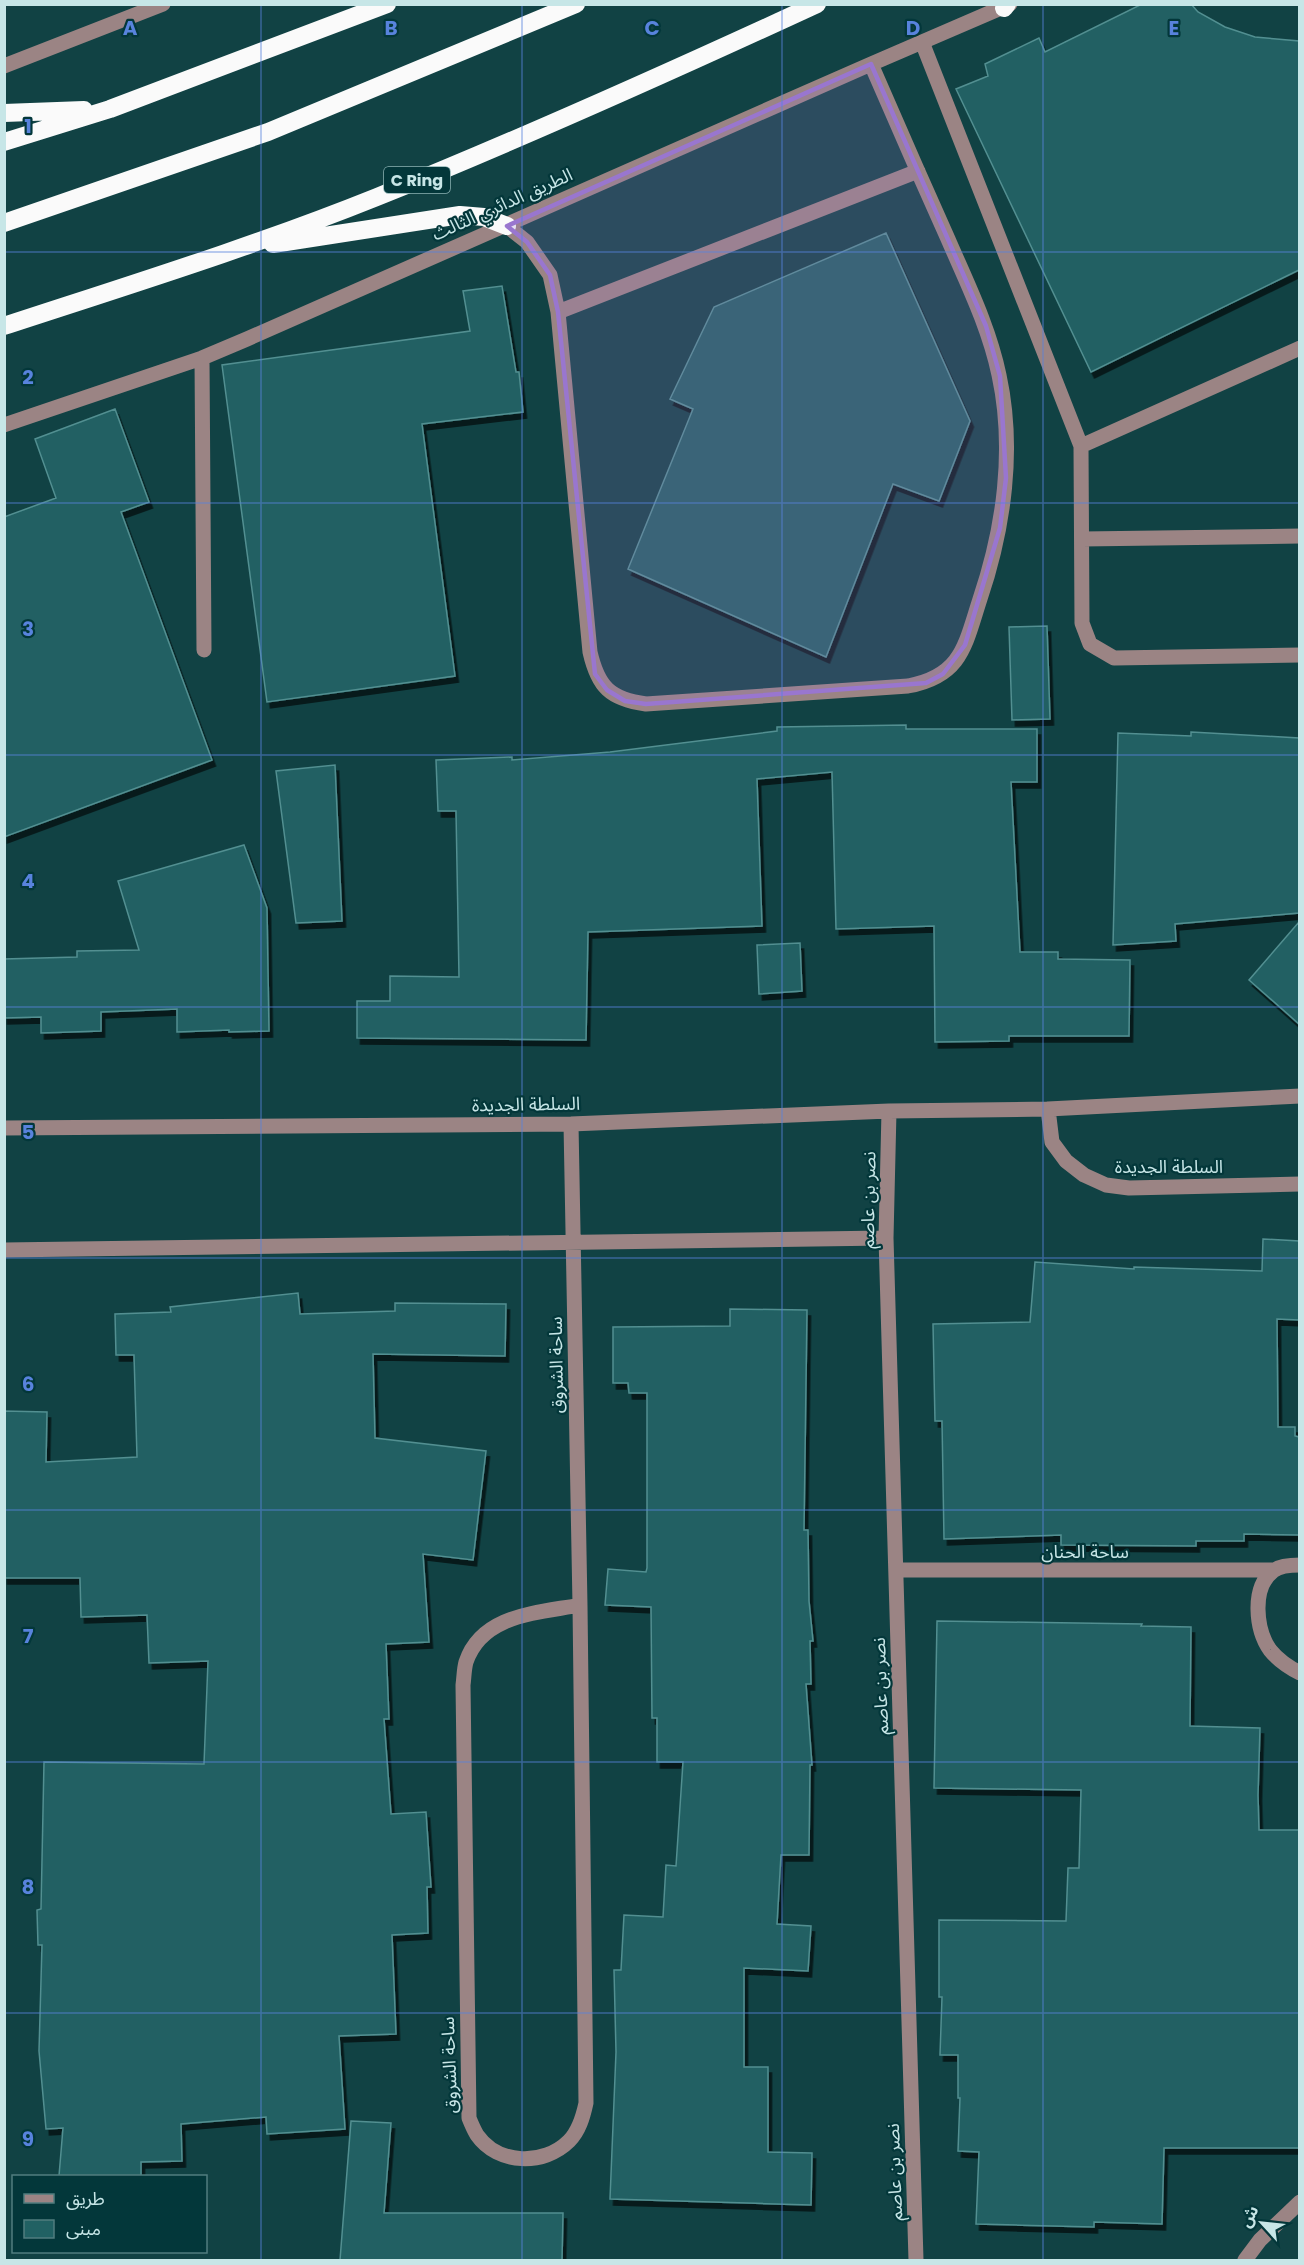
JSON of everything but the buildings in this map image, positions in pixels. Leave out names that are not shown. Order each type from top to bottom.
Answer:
[{"type":"highway","points":[[4,142],[110,108],[387,4]]},
{"type":"highway","points":[[4,223],[268,132],[576,4]]},
{"type":"highway","name":"C Ring","points":[[4,326],[233,250],[376,197],[680,68],[817,4]]},
{"type":"highway","points":[[4,113],[110,108]]},
{"type":"highway","points":[[233,250],[460,215],[484,217],[507,226]]},
{"type":"street","points":[[4,66],[163,4]]},
{"type":"street","name":"الطريق الدائري الثالث","points":[[4,425],[202,358],[1007,6]]},
{"type":"street","points":[[922,42],[1081,446],[1082,623],[1090,644],[1114,657],[1299,655]]},
{"type":"street","points":[[507,226],[527,242],[550,274],[558,312],[590,652],[595,674],[607,690],[625,701],[646,704],[908,686],[926,682],[943,674],[956,661],[965,645],[987,578],[1001,518],[1006,478],[1006,426],[1000,376],[986,326],[871,64]]},
{"type":"street","points":[[558,312],[918,171]]},
{"type":"street","points":[[1081,446],[1299,348]]},
{"type":"street","points":[[202,358],[204,650]]},
{"type":"street","points":[[1082,539],[1299,536]]},
{"type":"street","name":"السلطة الجديدة","points":[[4,1128],[571,1124],[889,1111],[1048,1109],[1299,1096]]},
{"type":"street","name":"السلطة الجديدة","points":[[1048,1109],[1052,1142],[1066,1161],[1084,1175],[1106,1185],[1129,1188],[1299,1184]]},
{"type":"street","name":"نصر بن عاصم","points":[[889,1111],[886,1238],[916,2260]]},
{"type":"street","name":"ساحة الشروق","points":[[571,1124],[580,1605],[586,2103],[581,2123],[570,2141],[553,2153],[533,2159],[513,2158],[494,2150],[478,2136],[469,2118],[463,1685],[466,1662],[476,1643],[492,1627],[512,1618],[580,1605]]},
{"type":"street","points":[[4,1250],[886,1238]]},
{"type":"street","name":"ساحة الحنان","points":[[896,1570],[1273,1570],[1299,1565]]},
{"type":"street","points":[[1273,1570],[1262,1585],[1259,1601],[1260,1628],[1270,1649],[1286,1666],[1299,1673]]},
{"type":"street","points":[[1245,2260],[1260,2240],[1299,2202]]},
{"type":"highlighted area","points":[[871,64],[986,326],[1000,376],[1006,478],[1000,528],[965,645],[943,674],[926,683],[646,704],[625,701],[607,690],[595,674],[558,312],[550,275],[527,242],[507,226]]}]
